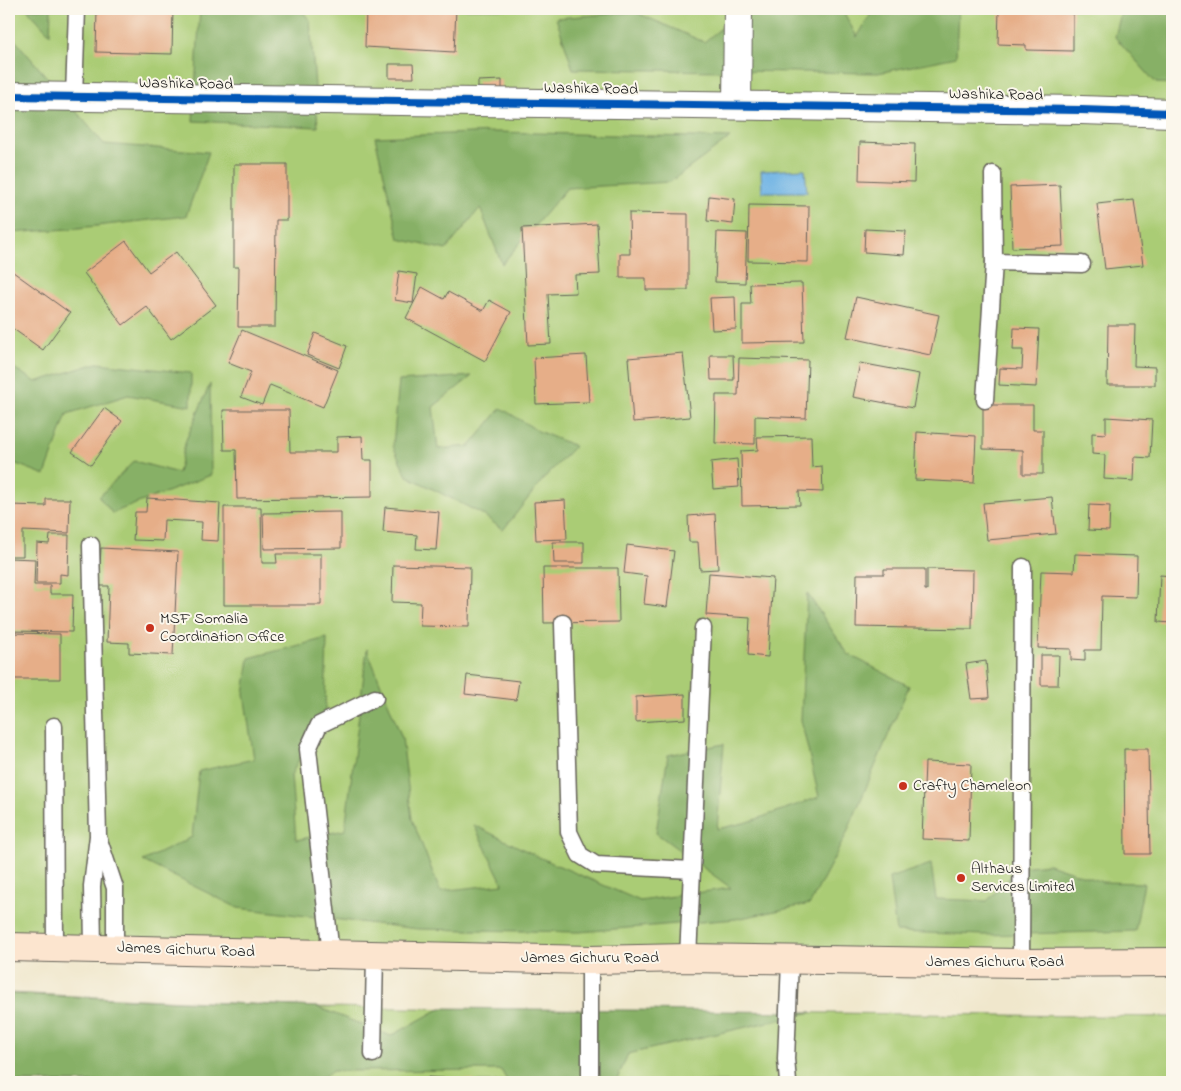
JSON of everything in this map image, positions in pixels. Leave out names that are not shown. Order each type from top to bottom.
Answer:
[{"type":"main road","name":"James Gichuru Road","points":[[9,947],[104,947],[590,960],[688,958],[1021,963],[1172,962]]},
{"type":"street","points":[[737,105],[738,9]]},
{"type":"street","name":"Washika Road","points":[[9,96],[737,105],[1172,113]]},
{"type":"lane","points":[[74,96],[77,9]]},
{"type":"lane","points":[[985,400],[994,262],[993,174]]},
{"type":"lane","points":[[994,262],[1082,264]]},
{"type":"lane","points":[[92,545],[98,836],[92,886],[104,947]]},
{"type":"lane","points":[[1021,963],[1023,567]]},
{"type":"lane","points":[[563,624],[569,832],[580,856],[596,865],[692,870]]},
{"type":"lane","points":[[688,958],[703,628]]},
{"type":"lane","points":[[331,954],[308,749],[319,725],[375,698]]},
{"type":"lane","points":[[54,726],[56,947]]},
{"type":"lane","points":[[98,836],[115,888],[104,947]]},
{"type":"lane","points":[[373,1054],[375,955]]},
{"type":"lane","points":[[590,960],[590,1082]]},
{"type":"lane","points":[[788,1082],[786,1059],[790,961]]},
{"type":"green space","points":[[9,9],[1172,9],[1172,970],[9,948]]},
{"type":"green space","points":[[27,9],[51,9],[50,34]]},
{"type":"green space","points":[[200,9],[300,9],[310,20],[318,127],[193,121]]},
{"type":"green space","points":[[745,9],[842,9],[857,37],[874,9],[958,9],[956,57],[878,73],[573,69],[556,18],[635,12],[704,42]]},
{"type":"green space","points":[[1122,9],[1172,9],[1172,84],[1156,83],[1115,37]]},
{"type":"green space","points":[[9,33],[104,144],[209,152],[186,216],[69,229],[9,233]]},
{"type":"green space","points":[[496,132],[730,138],[670,182],[567,188],[502,264],[480,208],[446,250],[399,239],[375,137]]},
{"type":"green space","points":[[97,363],[191,373],[191,406],[128,395],[67,414],[45,475],[9,461],[9,365],[36,382]]},
{"type":"green space","points":[[472,376],[433,407],[438,449],[470,446],[501,408],[538,431],[575,446],[545,477],[503,530],[482,514],[407,476],[393,446],[399,381]]},
{"type":"green space","points":[[210,384],[211,475],[112,513],[99,497],[134,461],[178,473],[186,440]]},
{"type":"green space","points":[[807,593],[848,654],[909,686],[846,835],[810,904],[736,919],[579,932],[418,929],[238,908],[143,861],[192,837],[199,771],[254,759],[244,694],[249,658],[327,638],[325,710],[291,775],[296,840],[345,830],[367,649],[402,738],[412,819],[440,891],[503,884],[474,825],[541,858],[640,901],[731,888],[656,833],[668,755],[724,744],[717,829],[748,822],[819,797],[801,720]]},
{"type":"green space","points":[[931,864],[936,899],[987,901],[1020,867],[1049,864],[1102,882],[1144,883],[1135,931],[985,935],[896,932],[889,878]]},
{"type":"green space","points":[[9,993],[317,1007],[1172,1017],[1172,1082],[9,1082]]},
{"type":"green space","points":[[9,994],[317,1007],[391,1036],[441,1008],[812,1012],[628,1054],[616,1082],[508,1082],[501,1070],[333,1071],[313,1082],[9,1082]]},
{"type":"water","points":[[805,169],[807,192],[762,192],[761,171]]},
{"type":"building","points":[[97,9],[173,9],[172,54],[96,52]]},
{"type":"building","points":[[366,9],[456,9],[454,52],[365,47]]},
{"type":"building","points":[[999,9],[1073,9],[1073,51],[1026,50],[1026,45],[998,44]]},
{"type":"building","points":[[389,64],[413,64],[414,78],[389,78]]},
{"type":"building","points":[[502,80],[502,95],[478,96],[478,81]]},
{"type":"building","points":[[860,142],[915,144],[914,182],[859,180]]},
{"type":"building","points":[[234,164],[287,164],[287,220],[276,220],[275,327],[238,327],[239,267],[234,267]]},
{"type":"building","points":[[1060,185],[1063,246],[1012,248],[1010,187]]},
{"type":"building","points":[[709,196],[735,199],[733,224],[707,221]]},
{"type":"building","points":[[1134,200],[1143,265],[1105,269],[1097,204]]},
{"type":"building","points":[[749,205],[809,206],[808,262],[748,261]]},
{"type":"building","points":[[629,213],[688,214],[688,290],[646,290],[646,278],[620,278],[620,254],[630,254]]},
{"type":"building","points":[[597,224],[600,274],[575,275],[576,293],[548,294],[551,344],[528,345],[522,228]]},
{"type":"building","points":[[865,229],[906,231],[904,255],[864,252]]},
{"type":"building","points":[[717,232],[747,233],[745,283],[715,282]]},
{"type":"building","points":[[126,241],[149,272],[176,252],[216,305],[171,339],[147,307],[123,325],[84,273]]},
{"type":"building","points":[[9,269],[70,313],[43,350],[9,326]]},
{"type":"building","points":[[399,271],[417,274],[413,303],[395,300]]},
{"type":"building","points":[[802,283],[804,342],[742,343],[742,304],[751,304],[750,284]]},
{"type":"building","points":[[422,287],[444,299],[448,292],[483,311],[489,300],[511,312],[485,361],[406,318]]},
{"type":"building","points":[[735,297],[736,329],[712,330],[710,298]]},
{"type":"building","points":[[856,297],[939,315],[930,355],[847,337]]},
{"type":"building","points":[[1108,325],[1135,325],[1134,366],[1155,367],[1155,385],[1107,385]]},
{"type":"building","points":[[1014,328],[1039,329],[1036,387],[999,385],[1000,368],[1022,369],[1023,350],[1013,350]]},
{"type":"building","points":[[242,330],[338,370],[323,407],[270,385],[262,405],[241,397],[251,372],[228,363]]},
{"type":"building","points":[[315,333],[347,346],[339,368],[307,355]]},
{"type":"building","points":[[683,353],[690,417],[633,422],[628,358]]},
{"type":"building","points":[[586,355],[589,402],[536,404],[534,358]]},
{"type":"building","points":[[710,355],[733,355],[734,380],[711,380]]},
{"type":"building","points":[[739,358],[808,360],[806,418],[755,416],[755,444],[715,443],[716,395],[738,395]]},
{"type":"building","points":[[860,363],[919,374],[913,408],[853,397]]},
{"type":"building","points":[[983,405],[1033,405],[1033,430],[1043,430],[1043,474],[1023,474],[1023,450],[983,449]]},
{"type":"building","points":[[104,408],[122,421],[91,465],[72,452]]},
{"type":"building","points":[[223,410],[289,410],[290,452],[337,452],[337,437],[362,436],[363,460],[372,460],[372,497],[237,499],[236,450],[224,450]]},
{"type":"building","points":[[1106,417],[1152,420],[1150,458],[1135,457],[1134,481],[1104,479],[1105,455],[1092,454],[1092,433],[1106,434]]},
{"type":"building","points":[[917,432],[976,436],[974,483],[915,480]]},
{"type":"building","points":[[811,436],[812,467],[822,466],[823,492],[799,491],[800,505],[742,506],[741,451],[758,450],[757,437]]},
{"type":"building","points":[[737,459],[739,487],[713,489],[711,462]]},
{"type":"building","points":[[1052,497],[1056,534],[987,540],[983,503]]},
{"type":"building","points":[[147,498],[220,503],[218,541],[201,540],[202,522],[164,520],[163,541],[133,540],[135,512],[146,512]]},
{"type":"building","points":[[46,499],[70,499],[69,533],[23,531],[23,556],[9,556],[9,505],[46,506]]},
{"type":"building","points":[[565,500],[567,539],[536,540],[534,502]]},
{"type":"building","points":[[1089,505],[1110,506],[1109,531],[1088,530]]},
{"type":"building","points":[[224,507],[261,507],[262,563],[277,563],[276,554],[321,554],[321,605],[224,605]]},
{"type":"building","points":[[385,507],[439,512],[436,550],[416,549],[417,535],[383,532]]},
{"type":"building","points":[[341,512],[341,548],[264,549],[263,513]]},
{"type":"building","points":[[715,514],[718,569],[700,570],[698,542],[689,542],[688,516]]},
{"type":"building","points":[[50,535],[69,535],[68,575],[60,574],[60,583],[36,583],[37,543],[49,544]]},
{"type":"building","points":[[553,542],[584,542],[584,563],[554,563]]},
{"type":"building","points":[[627,545],[674,551],[667,607],[644,604],[647,576],[624,573]]},
{"type":"building","points":[[101,548],[178,552],[173,655],[129,653],[129,643],[107,642],[109,586],[99,586]]},
{"type":"building","points":[[1075,554],[1137,556],[1136,597],[1102,596],[1101,650],[1085,650],[1085,661],[1071,660],[1071,649],[1038,648],[1041,571],[1074,572]]},
{"type":"building","points":[[9,558],[35,559],[34,585],[50,585],[50,594],[73,594],[72,632],[9,631]]},
{"type":"building","points":[[393,565],[470,567],[469,627],[420,626],[421,603],[392,602]]},
{"type":"building","points":[[543,568],[618,568],[619,622],[544,623]]},
{"type":"building","points":[[884,569],[925,569],[925,590],[927,590],[927,569],[973,570],[972,629],[856,627],[857,574],[884,574]]},
{"type":"building","points":[[709,573],[773,578],[768,657],[748,655],[750,618],[706,615]]},
{"type":"building","points":[[1160,575],[1172,576],[1172,623],[1158,622]]},
{"type":"building","points":[[9,633],[60,634],[60,679],[9,679]]},
{"type":"building","points":[[1041,655],[1059,655],[1058,685],[1041,685]]},
{"type":"building","points":[[986,661],[989,698],[971,699],[966,664]]},
{"type":"building","points":[[467,675],[519,681],[516,700],[465,694]]},
{"type":"building","points":[[685,694],[685,719],[636,722],[636,697]]},
{"type":"building","points":[[1124,749],[1148,749],[1150,854],[1125,854]]},
{"type":"building","points":[[925,762],[971,764],[969,841],[922,839]]},
{"type":"building","points":[[428,1077],[474,1080],[474,1082],[427,1082]]},
{"type":"cycle path","points":[[9,96],[1081,110],[1172,113]]},
{"type":"place","name":"MSF Somalia Coordination Office","points":[[150,628]]},
{"type":"place","name":"Crafty Chameleon","points":[[903,786]]},
{"type":"place","name":"Althaus Services Limited","points":[[961,878]]}]
